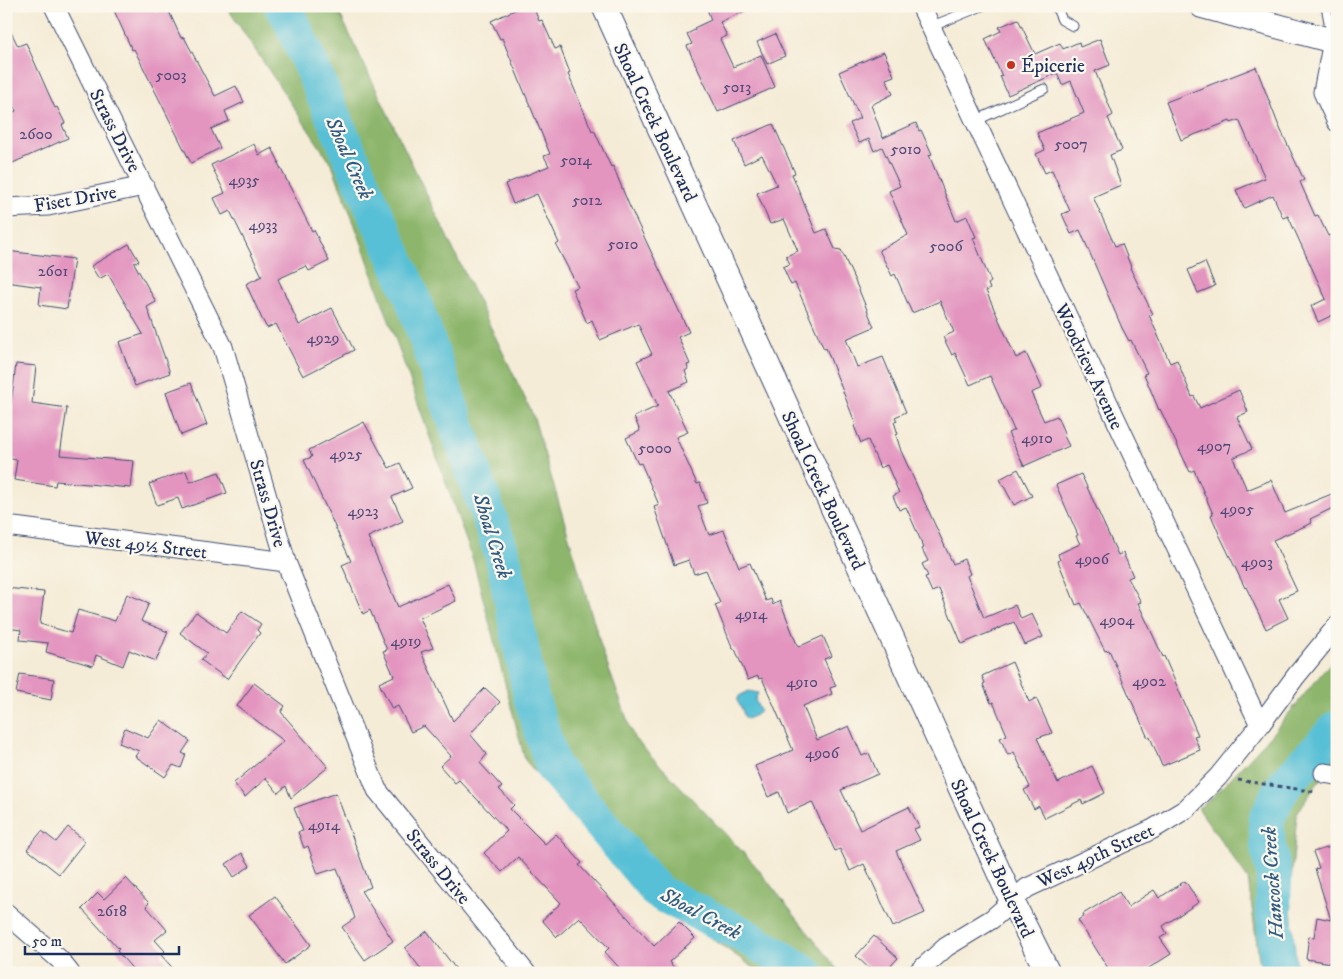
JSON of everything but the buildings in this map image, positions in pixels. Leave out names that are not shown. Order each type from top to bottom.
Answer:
[{"type":"street","name":"Strass Drive","points":[[54,6],[223,347],[286,562],[377,790],[526,973]]},
{"type":"street","name":"Shoal Creek Boulevard","points":[[604,6],[1012,901],[1048,973]]},
{"type":"street","name":"Woodview Avenue","points":[[921,6],[1260,725]]},
{"type":"street","points":[[1202,6],[1335,41],[1323,92],[1337,122]]},
{"type":"street","name":"Fiset Drive","points":[[6,208],[48,206],[144,186]]},
{"type":"street","name":"West 49½ Street","points":[[6,526],[286,562]]},
{"type":"street","name":"West 49th Street","points":[[918,973],[946,947],[992,919],[1026,888],[1153,829],[1186,810],[1218,777],[1337,626]]},
{"type":"street","points":[[6,913],[59,959],[70,973]]},
{"type":"lane","points":[[930,27],[982,6]]},
{"type":"lane","points":[[1056,6],[1062,20],[1073,26]]},
{"type":"lane","points":[[1326,6],[1335,41]]},
{"type":"lane","points":[[975,120],[1044,89]]},
{"type":"path","points":[[1259,784],[1299,790]]},
{"type":"green space","points":[[226,6],[336,6],[533,415],[604,656],[634,738],[754,864],[840,973],[761,973],[680,916],[644,897],[525,760],[473,560],[362,244],[332,165]]},
{"type":"green space","points":[[1337,655],[1337,755],[1297,813],[1290,896],[1297,973],[1261,973],[1248,879],[1198,808],[1209,801],[1266,741]]},
{"type":"water","points":[[749,691],[758,693],[755,700],[760,710],[756,715],[747,719],[737,701],[739,696]]},
{"type":"waterway","name":"Shoal Creek","points":[[282,6],[289,16],[411,294],[503,557],[531,697],[553,767],[658,892],[742,934],[806,973]]},
{"type":"waterway","name":"Hancock Creek","points":[[1279,973],[1273,907],[1274,874],[1268,847],[1266,821],[1286,783],[1337,728]]},
{"type":"place","name":"Épicerie","points":[[1011,65]]}]
